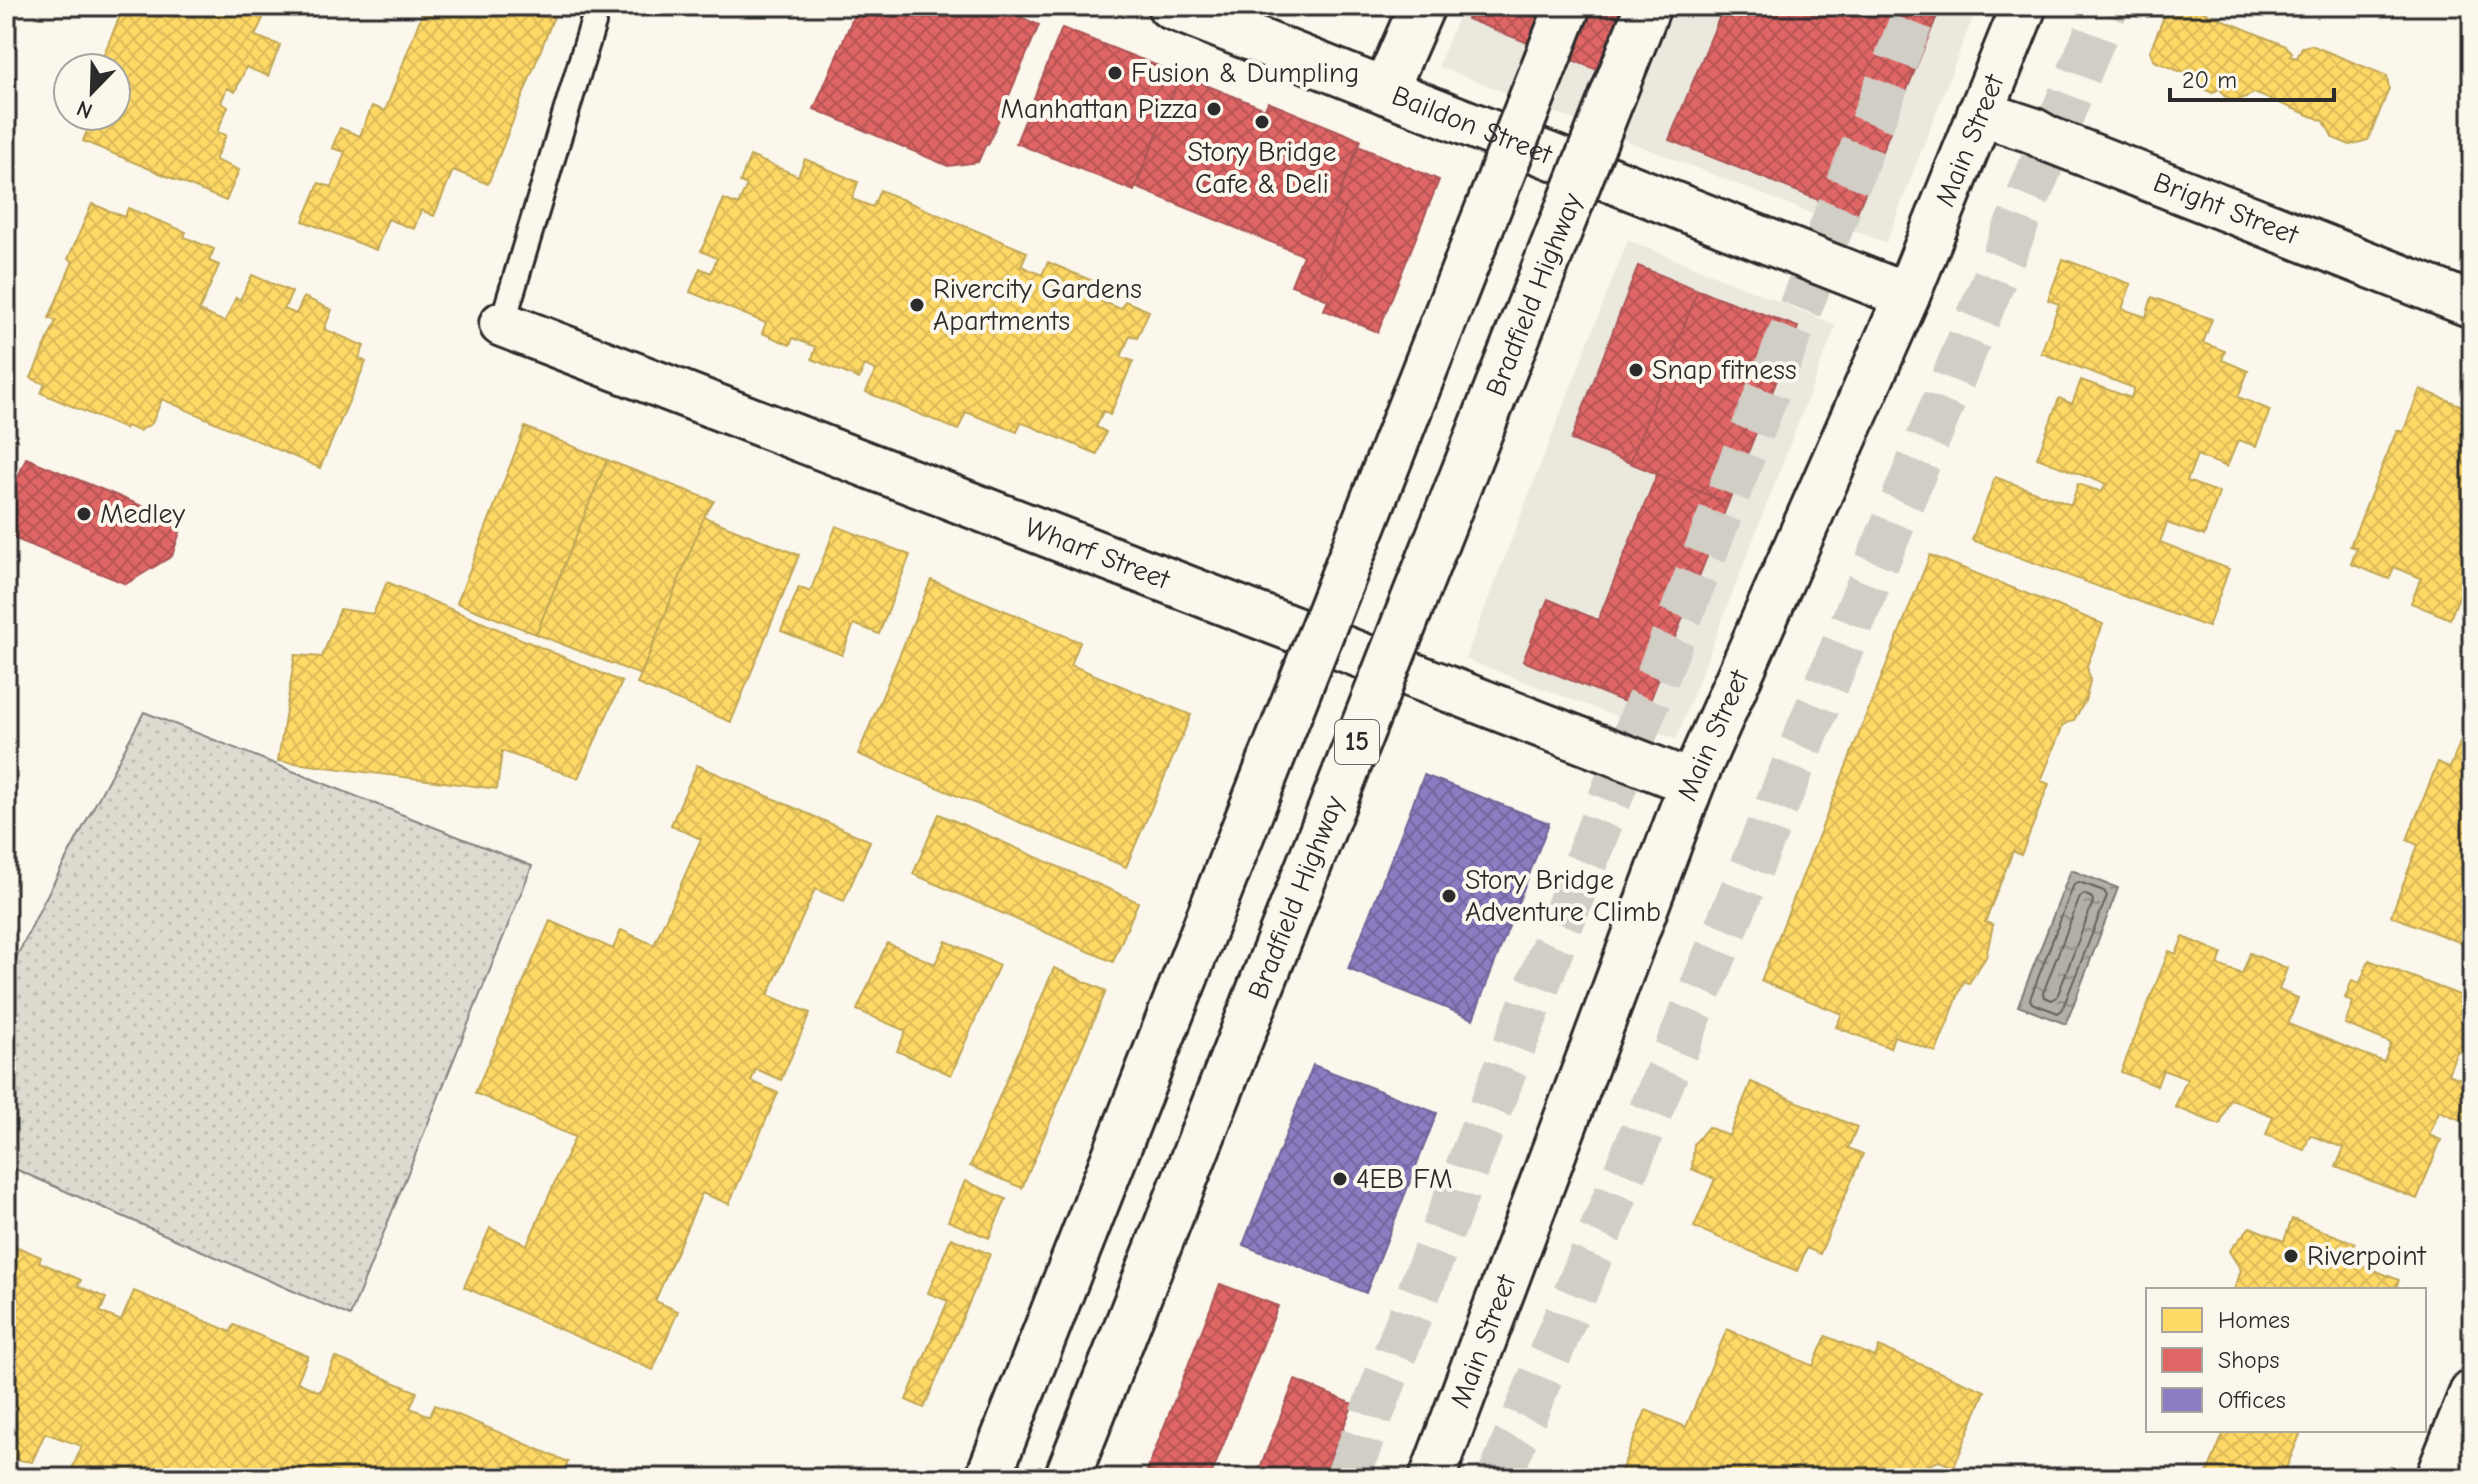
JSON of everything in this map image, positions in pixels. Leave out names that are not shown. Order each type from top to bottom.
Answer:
[{"type":"main road","name":"Baildon Street","points":[[1170,6],[1907,296]]},
{"type":"main road","points":[[1385,91],[1422,6]]},
{"type":"main road","points":[[988,1478],[1568,6]]},
{"type":"main road","name":"Bradfield Highway","points":[[1067,1478],[1648,6]]},
{"type":"main road","name":"Main Street","points":[[1432,1478],[1692,783],[1907,296],[2024,6]]},
{"type":"main road","name":"Bright Street","points":[[1980,113],[2032,130],[2048,139],[2472,305]]},
{"type":"main road","name":"Wharf Street","points":[[502,324],[1692,783]]},
{"type":"main road","points":[[2438,1478],[2472,1393]]},
{"type":"lane","points":[[502,324],[593,23]]},
{"type":"shaded area","points":[[1463,6],[1977,6],[1886,243],[1438,66]]},
{"type":"shaded area","points":[[1628,240],[1836,325],[1676,739],[1465,659]]},
{"type":"shaded area","points":[[144,712],[532,866],[350,1316],[6,1165],[6,979]]},
{"type":"water","points":[[2071,870],[2118,888],[2066,1024],[2018,1006]]},
{"type":"building: Homes","points":[[124,6],[258,6],[256,12],[264,16],[255,36],[280,45],[268,76],[246,67],[235,92],[227,88],[221,103],[228,107],[217,132],[226,135],[215,160],[239,170],[226,201],[83,141],[87,132],[132,132],[132,52],[105,52]]},
{"type":"building: Homes","points":[[425,6],[558,6],[488,184],[453,170],[434,216],[421,210],[414,229],[388,219],[376,250],[303,221],[319,183],[332,187],[345,152],[332,148],[340,128],[360,136],[372,106],[385,111]]},
{"type":"building: Homes","points":[[2190,6],[2286,46],[2292,52],[2290,56],[2297,58],[2302,47],[2311,45],[2387,76],[2389,89],[2368,140],[2350,145],[2333,138],[2324,121],[2254,93],[2237,101],[2224,96],[2220,88],[2213,93],[2199,87],[2197,78],[2154,61],[2150,51],[2168,7]]},
{"type":"building: Homes","name":"Rivercity Gardens Apartments","points":[[750,156],[798,176],[805,159],[858,182],[852,199],[873,207],[880,190],[1027,252],[1021,266],[1042,275],[1048,262],[1102,285],[1096,299],[1121,309],[1125,301],[1149,311],[1137,338],[1130,335],[1121,357],[1133,361],[1110,415],[1103,411],[1096,427],[1106,432],[1097,454],[1021,422],[1017,432],[966,412],[958,430],[866,392],[876,370],[864,365],[859,379],[812,359],[816,347],[793,338],[790,345],[762,333],[766,323],[690,292],[700,268],[711,273],[717,258],[701,251],[724,199],[738,205],[747,185],[740,182]]},
{"type":"building: Homes","points":[[92,204],[125,217],[128,208],[186,232],[184,237],[214,249],[209,261],[219,265],[199,311],[225,322],[236,297],[240,300],[252,275],[292,292],[284,309],[296,314],[304,297],[332,310],[324,329],[364,346],[359,358],[366,362],[320,468],[162,399],[152,423],[139,431],[126,426],[125,429],[41,393],[45,384],[31,378],[56,321],[49,318],[73,261],[68,259]]},
{"type":"building: Homes","points":[[2063,259],[2131,284],[2122,309],[2146,317],[2152,297],[2212,319],[2203,343],[2225,351],[2222,360],[2248,371],[2238,397],[2270,410],[2256,446],[2238,440],[2227,467],[2197,455],[2187,481],[2219,493],[2204,536],[2167,523],[2160,542],[2229,569],[2208,627],[1972,540],[1995,477],[2071,505],[2078,484],[2102,492],[2106,484],[2037,458],[2059,398],[2072,404],[2081,380],[2131,398],[2134,388],[2041,353],[2059,304],[2048,300]]},
{"type":"building: Homes","points":[[2420,389],[2472,410],[2472,599],[2460,594],[2450,619],[2411,603],[2421,578],[2394,567],[2389,579],[2351,564],[2357,548],[2350,546],[2397,430],[2403,432]]},
{"type":"building: Homes","points":[[525,427],[607,460],[536,634],[457,603]]},
{"type":"building: Homes","points":[[607,460],[714,501],[704,517],[641,675],[536,634]]},
{"type":"building: Homes","points":[[704,517],[799,555],[731,722],[637,684]]},
{"type":"building: Homes","points":[[836,526],[910,555],[879,634],[854,624],[842,655],[781,631],[799,587],[810,592]]},
{"type":"building: Homes","points":[[1930,555],[2103,624],[2087,666],[2090,681],[2085,701],[2074,720],[2063,725],[2041,781],[2049,784],[2021,855],[2013,851],[1985,922],[1993,925],[1986,957],[1969,983],[1964,981],[1936,1052],[1894,1036],[1890,1048],[1836,1027],[1842,1014],[1761,981]]},
{"type":"building: Homes","points":[[931,580],[1080,642],[1071,665],[1191,715],[1126,867],[858,754]]},
{"type":"building: Homes","points":[[387,582],[622,682],[578,778],[502,751],[497,789],[278,761],[295,655],[322,657],[340,609],[373,614]]},
{"type":"building: Homes","points":[[2472,712],[2472,947],[2391,916],[2418,845],[2407,840],[2438,762],[2450,768]]},
{"type":"building: Homes","points":[[697,765],[870,841],[844,901],[815,889],[768,995],[810,1013],[781,1080],[756,1069],[751,1081],[778,1093],[729,1204],[702,1193],[655,1301],[678,1311],[653,1370],[464,1287],[490,1228],[527,1245],[575,1137],[475,1093],[550,921],[613,949],[621,930],[654,945],[701,839],[671,825]]},
{"type":"building: Homes","points":[[939,814],[1138,902],[1113,962],[913,874]]},
{"type":"building: Homes","points":[[2183,937],[2222,953],[2218,965],[2242,974],[2250,953],[2287,968],[2279,990],[2298,998],[2288,1024],[2384,1062],[2391,1043],[2345,1024],[2353,1002],[2345,998],[2352,980],[2360,983],[2369,960],[2472,1000],[2472,1056],[2457,1051],[2448,1074],[2472,1083],[2472,1098],[2463,1121],[2439,1111],[2429,1135],[2441,1140],[2417,1199],[2336,1167],[2344,1148],[2310,1135],[2304,1150],[2266,1135],[2273,1116],[2230,1099],[2220,1125],[2175,1107],[2187,1079],[2163,1070],[2157,1086],[2121,1072],[2169,951],[2176,954]]},
{"type":"building: Homes","points":[[946,941],[999,965],[951,1075],[897,1051],[906,1031],[857,1010],[887,943],[935,964]]},
{"type":"building: Homes","points":[[1054,968],[1106,991],[1022,1188],[970,1166]]},
{"type":"building: Homes","points":[[1751,1082],[1857,1127],[1848,1148],[1863,1154],[1820,1254],[1807,1248],[1797,1271],[1694,1227],[1715,1179],[1692,1169],[1694,1144],[1708,1127],[1729,1136]]},
{"type":"building: Homes","points":[[965,1181],[1006,1199],[989,1238],[948,1221]]},
{"type":"building: Homes","name":"Riverpoint","points":[[2292,1219],[2355,1243],[2349,1260],[2399,1280],[2396,1288],[2235,1288],[2241,1270],[2229,1251],[2250,1227],[2284,1241]]},
{"type":"building: Homes","points":[[951,1238],[990,1254],[924,1408],[906,1400],[948,1301],[928,1293]]},
{"type":"building: Homes","points":[[6,1242],[41,1257],[39,1262],[81,1280],[78,1286],[106,1298],[100,1312],[121,1321],[134,1291],[231,1332],[234,1325],[308,1356],[297,1382],[320,1392],[335,1357],[417,1392],[410,1408],[430,1416],[435,1405],[568,1462],[561,1478],[68,1478],[82,1446],[45,1433],[32,1462],[6,1458]]},
{"type":"building: Homes","points":[[1727,1329],[1813,1366],[1826,1336],[1875,1357],[1879,1347],[1985,1391],[1954,1467],[1939,1461],[1905,1474],[1906,1478],[1618,1478],[1646,1410],[1686,1427]]},
{"type":"building: Homes","points":[[2224,1432],[2301,1432],[2282,1478],[2205,1478]]},
{"type":"building: Shops","points":[[858,6],[967,6],[990,16],[995,6],[1039,25],[978,162],[948,166],[814,109]]},
{"type":"building: Shops","points":[[1472,6],[1672,6],[1641,87],[1467,19]]},
{"type":"building: Shops","points":[[1724,6],[1941,6],[1856,215],[1669,140]]},
{"type":"building: Shops","points":[[1062,28],[1181,75],[1134,191],[1016,143]]},
{"type":"building: Shops","points":[[1181,75],[1265,109],[1268,102],[1361,140],[1335,205],[1346,209],[1312,293],[1291,285],[1303,255],[1135,187]]},
{"type":"building: Shops","points":[[1358,146],[1439,180],[1378,332],[1324,310],[1328,300],[1312,293],[1346,209],[1335,205]]},
{"type":"building: Shops","points":[[1638,266],[1698,290],[1630,463],[1571,440]]},
{"type":"building: Shops","points":[[1698,290],[1798,327],[1728,503],[1630,463]]},
{"type":"building: Shops","name":"Medley","points":[[26,458],[183,523],[172,556],[126,584],[6,535],[6,505]]},
{"type":"building: Shops","points":[[1657,474],[1728,503],[1650,701],[1632,705],[1523,661],[1548,599],[1598,620]]},
{"type":"building: Shops","points":[[1220,1284],[1278,1306],[1210,1478],[1144,1478]]},
{"type":"building: Shops","points":[[1295,1380],[1353,1404],[1323,1478],[1256,1478]]},
{"type":"building: Offices","name":"Story Bridge Adventure Climb","points":[[1424,775],[1549,823],[1473,1019],[1348,969]]},
{"type":"building: Offices","name":"4EB FM","points":[[1313,1065],[1437,1113],[1366,1293],[1243,1245]]},
{"type":"tunnel","points":[[1347,1478],[1917,6]]},
{"type":"tunnel","points":[[1499,1478],[2107,6]]},
{"type":"place","name":"Fusion & Dumpling","points":[[1115,73]]},
{"type":"place","name":"Manhattan Pizza","points":[[1214,109]]},
{"type":"place","name":"Story Bridge Cafe & Deli","points":[[1262,122]]},
{"type":"place","name":"Rivercity Gardens Apartments","points":[[917,305]]},
{"type":"place","name":"Snap fitness","points":[[1636,370]]},
{"type":"place","name":"Medley","points":[[84,514]]},
{"type":"place","name":"Story Bridge Adventure Climb","points":[[1449,896]]},
{"type":"place","name":"4EB FM","points":[[1340,1179]]},
{"type":"place","name":"Riverpoint","points":[[2291,1256]]}]
